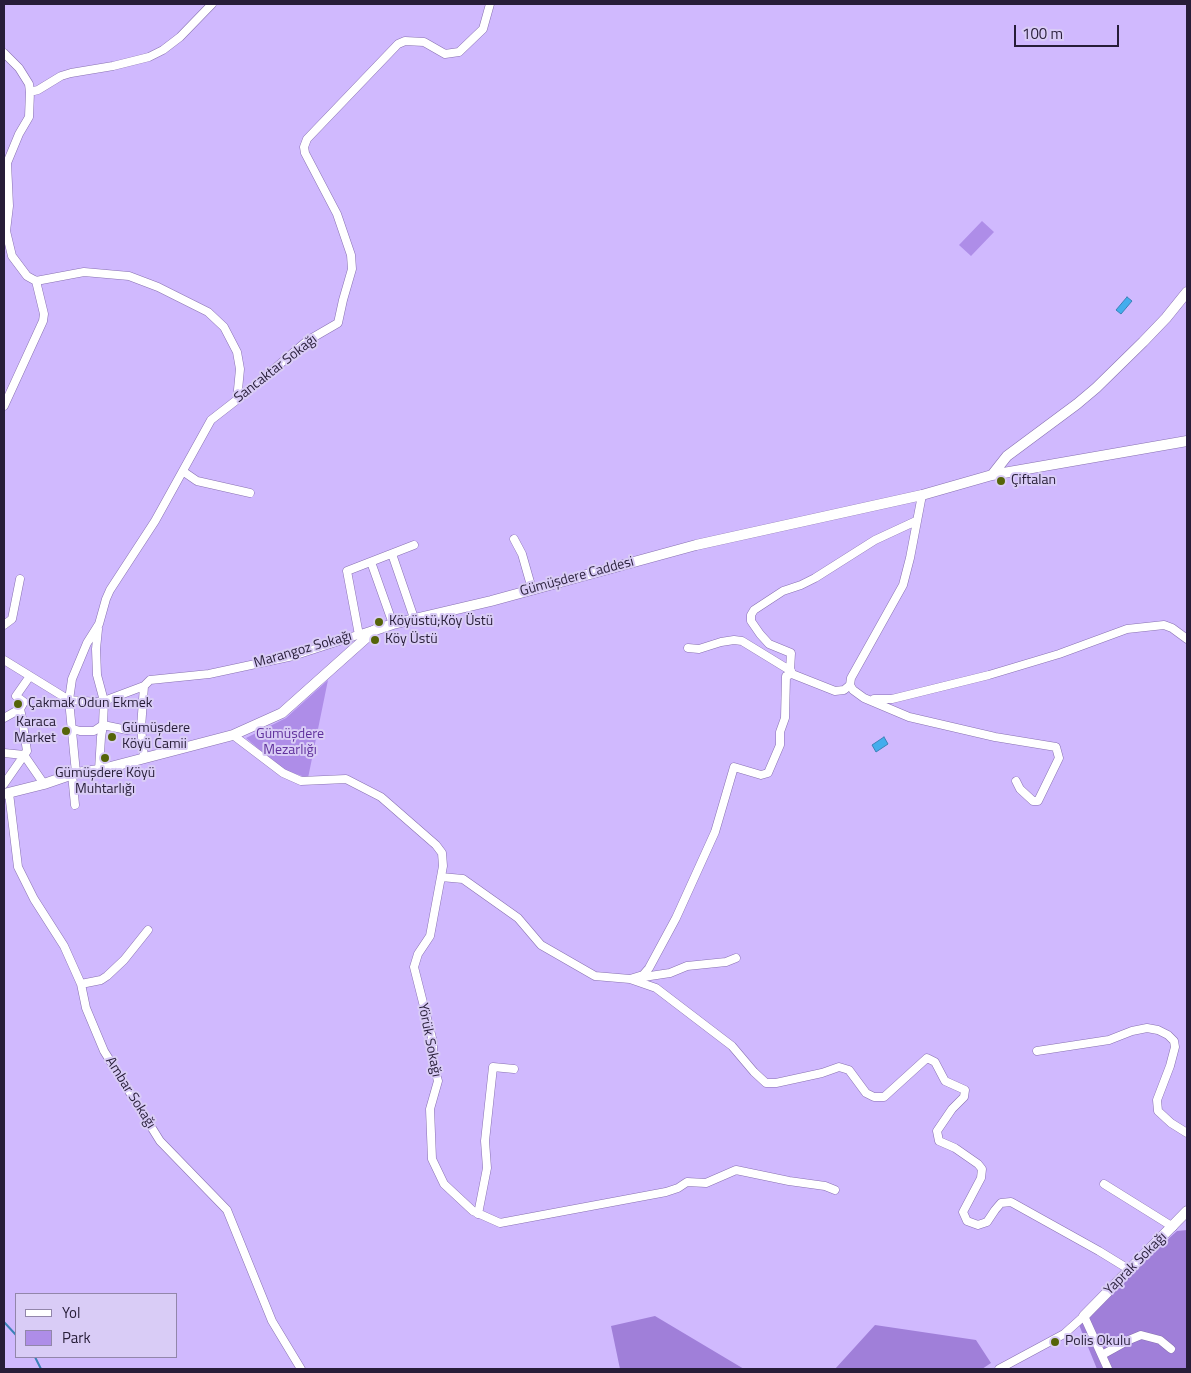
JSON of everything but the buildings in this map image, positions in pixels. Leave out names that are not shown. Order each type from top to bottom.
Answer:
[{"type":"street","points":[[30,92],[38,90],[61,76],[71,73],[113,66],[149,57],[163,50],[180,37],[212,4]]},
{"type":"street","name":"Sancaktar Sokağı","points":[[75,805],[73,729],[69,700],[74,670],[99,624],[110,590],[155,521],[212,420],[307,341],[338,323],[352,269],[351,255],[337,214],[305,153],[306,139],[398,44],[405,41],[424,42],[445,54],[459,52],[484,29],[490,4]]},
{"type":"street","points":[[4,53],[19,68],[29,84],[30,92],[29,117],[18,134],[7,163],[9,206],[5,228],[12,256],[27,276],[36,281],[84,272],[129,276],[158,287],[204,309],[224,327],[237,352],[240,369],[236,400]]},
{"type":"street","points":[[4,406],[43,321],[44,314],[36,281]]},
{"type":"street","points":[[992,475],[1007,456],[1096,388],[1149,336],[1187,292]]},
{"type":"street","name":"Gümüşdere Caddesi","points":[[5,790],[44,784],[74,774],[99,770],[233,735],[282,713],[375,630],[393,624],[491,601],[696,544],[922,495],[992,475],[1187,441]]},
{"type":"street","points":[[184,472],[197,481],[250,493]]},
{"type":"street","points":[[922,495],[903,585],[851,678],[850,685],[853,690],[864,698],[909,717],[995,737],[1056,746],[1059,758],[1038,801],[1033,801],[1020,789],[1016,781]]},
{"type":"street","points":[[791,672],[791,653],[768,644],[752,621],[751,615],[754,610],[783,591],[815,578],[875,540],[916,521]]},
{"type":"street","points":[[514,539],[522,554],[532,589]]},
{"type":"street","points":[[359,634],[347,571],[414,545]]},
{"type":"street","points":[[392,554],[414,618]]},
{"type":"street","points":[[371,562],[393,624]]},
{"type":"street","points":[[4,625],[12,619],[20,579]]},
{"type":"street","points":[[99,624],[96,650],[97,675],[104,701],[99,770]]},
{"type":"street","points":[[864,698],[892,699],[989,675],[1059,654],[1127,629],[1164,625],[1172,628],[1187,639]]},
{"type":"street","name":"Marangoz Sokağı","points":[[104,701],[144,686],[150,680],[198,675],[293,656],[375,630]]},
{"type":"street","points":[[688,648],[699,649],[721,642],[742,641],[791,672],[835,691],[844,690],[850,685]]},
{"type":"street","points":[[4,660],[69,700],[104,701]]},
{"type":"street","points":[[630,979],[642,975],[649,968],[676,918],[715,832],[734,767],[761,775],[768,773],[780,745],[780,732],[785,718],[785,682],[786,676],[791,672]]},
{"type":"street","points":[[5,790],[27,751],[20,710],[24,702],[16,696],[30,676]]},
{"type":"street","points":[[144,686],[141,728],[144,757]]},
{"type":"street","points":[[4,718],[20,710]]},
{"type":"street","points":[[73,729],[94,731],[103,725],[127,730],[141,728]]},
{"type":"street","name":"Yörük Sokağı","points":[[233,735],[284,773],[301,781],[346,780],[381,797],[436,845],[442,853],[441,877],[430,936],[418,954],[414,967],[433,1042],[433,1063],[438,1081],[430,1109],[432,1159],[444,1184],[473,1211],[500,1223],[666,1192],[678,1188],[687,1182],[706,1183],[736,1170],[825,1186],[835,1190]]},
{"type":"street","points":[[4,753],[24,755],[44,784]]},
{"type":"street","name":"Ambar Sokağı","points":[[5,790],[18,867],[34,899],[64,946],[81,984],[86,1008],[104,1051],[160,1141],[227,1210],[272,1322],[301,1369]]},
{"type":"street","points":[[441,877],[462,879],[518,918],[541,945],[595,976],[630,979],[670,973],[687,966],[726,962],[736,958]]},
{"type":"street","points":[[81,984],[101,980],[107,976],[124,960],[148,930]]},
{"type":"street","points":[[630,979],[656,988],[732,1046],[754,1072],[766,1082],[776,1083],[822,1073],[839,1067],[849,1070],[866,1093],[874,1097],[884,1097],[927,1058],[935,1062],[945,1081],[964,1090],[964,1097],[952,1109],[937,1131],[939,1141],[955,1148],[978,1164],[982,1170],[981,1178],[963,1212],[967,1221],[978,1225],[986,1222],[1002,1204],[1012,1202],[1130,1270]]},
{"type":"street","points":[[1037,1051],[1109,1040],[1146,1028],[1158,1030],[1168,1035],[1174,1041],[1175,1047],[1157,1100],[1158,1111],[1171,1123],[1187,1133]]},
{"type":"street","points":[[478,1214],[487,1168],[485,1141],[494,1067],[514,1069]]},
{"type":"street","points":[[1104,1184],[1173,1227]]},
{"type":"street","name":"Yaprak Sokağı","points":[[1084,1316],[1187,1211]]},
{"type":"street","points":[[998,1369],[1064,1334],[1084,1316],[1108,1369]]},
{"type":"street","points":[[1102,1355],[1141,1335],[1160,1340],[1171,1349]]},
{"type":"green space","points":[[982,221],[994,232],[971,256],[959,245]]},
{"type":"green space","name":"Gümüşdere Mezarlığı","points":[[328,680],[308,778],[287,771],[276,764],[246,738],[286,718]]},
{"type":"shaded area","points":[[1187,1230],[1187,1369],[1097,1369],[1077,1320],[1177,1231]]},
{"type":"shaded area","points":[[655,1316],[744,1369],[620,1369],[611,1326]]},
{"type":"shaded area","points":[[875,1325],[976,1340],[991,1363],[982,1369],[835,1369]]},
{"type":"water","points":[[1127,297],[1132,301],[1121,314],[1116,310]]},
{"type":"water","points":[[884,737],[888,744],[876,752],[872,745]]},
{"type":"waterway","points":[[4,1209],[4,1218]]},
{"type":"waterway","points":[[4,1322],[15,1334]]},
{"type":"waterway","points":[[36,1358],[41,1369]]},
{"type":"place","name":"Çiftalan","points":[[1001,481]]},
{"type":"place","name":"Köyüstü;Köy Üstü","points":[[379,622]]},
{"type":"place","name":"Köy Üstü","points":[[375,640]]},
{"type":"place","name":"Çakmak Odun Ekmek","points":[[18,704]]},
{"type":"place","name":"Karaca Market","points":[[66,731]]},
{"type":"place","name":"Gümüşdere Köyü Camii","points":[[112,737]]},
{"type":"place","name":"Gümüşdere Köyü Muhtarlığı","points":[[105,758]]},
{"type":"place","name":"Polis Okulu","points":[[1055,1342]]}]
